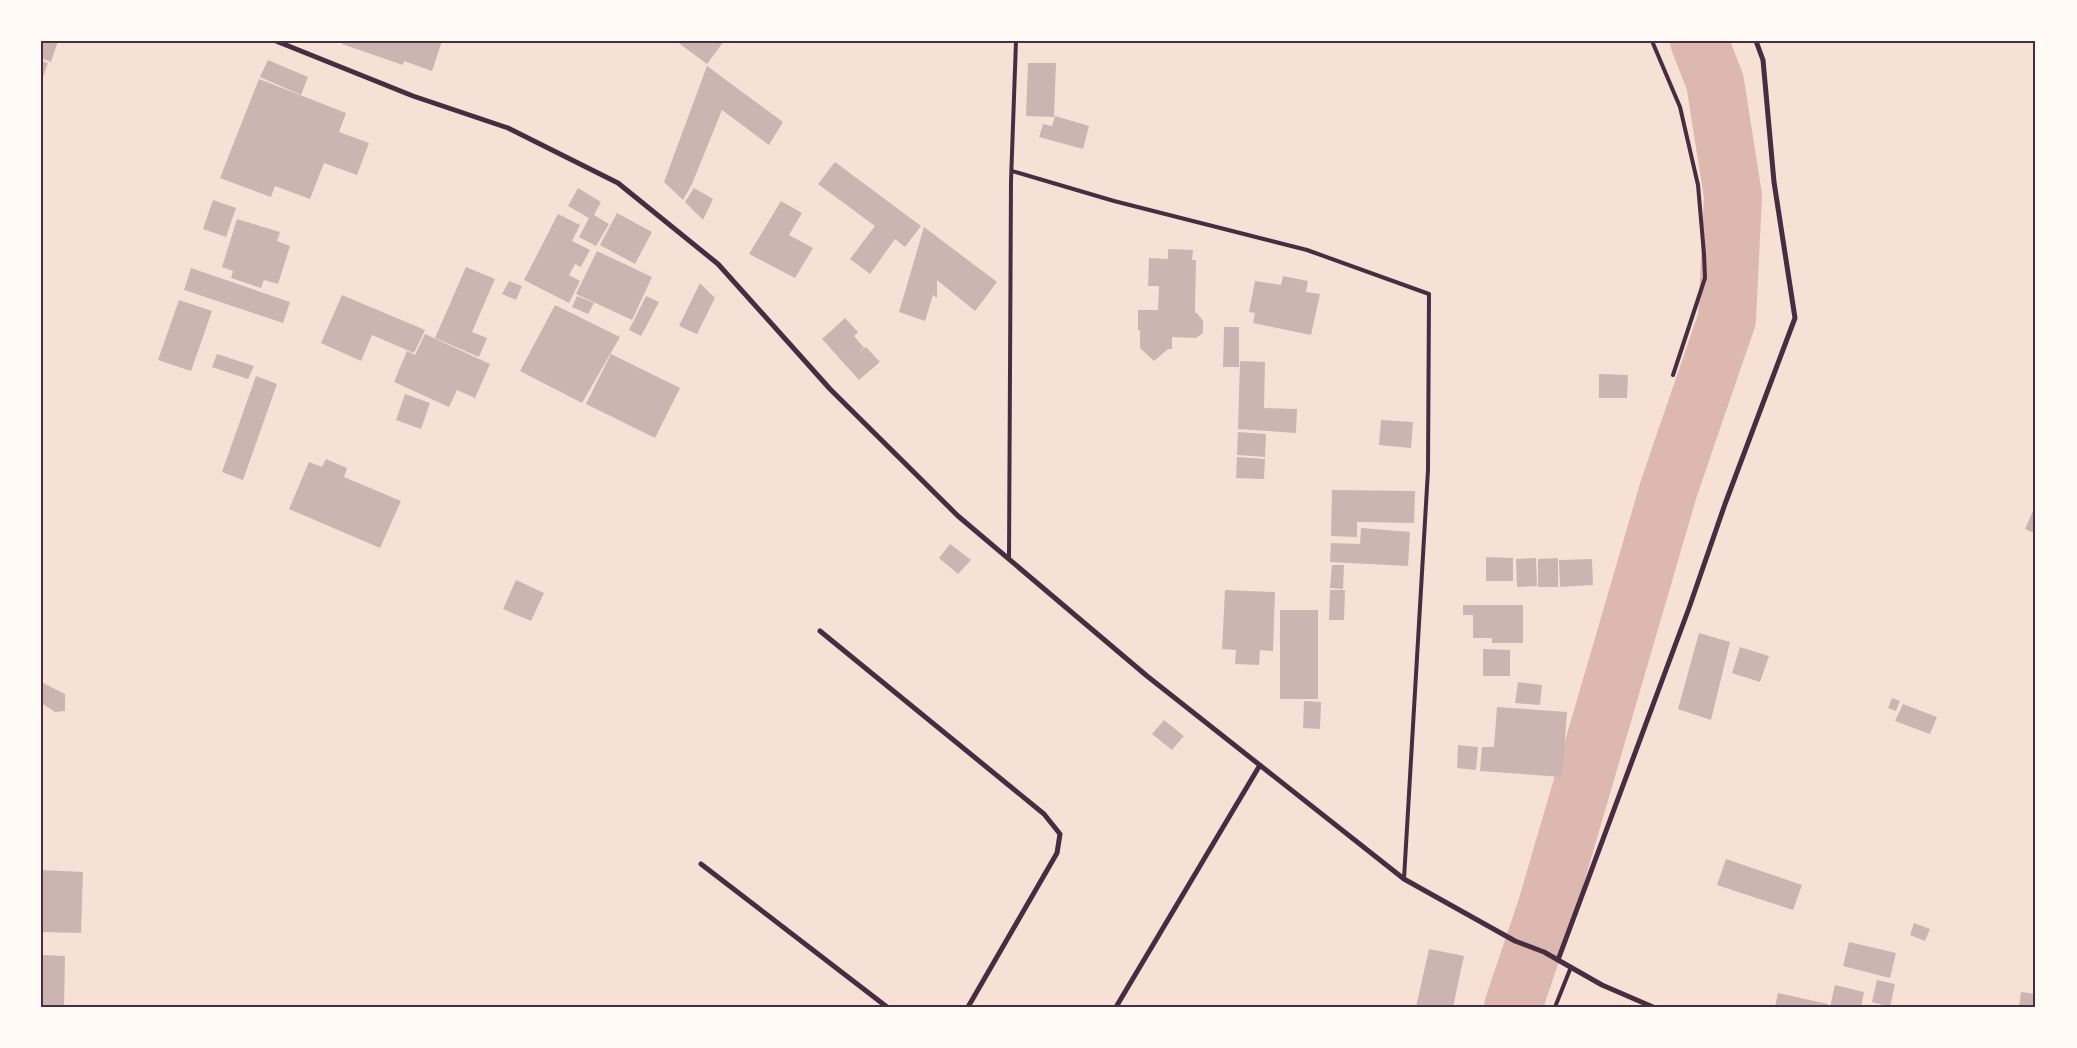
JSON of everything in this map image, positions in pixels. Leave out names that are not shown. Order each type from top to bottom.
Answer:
[{"type":"street","points":[[276,41],[413,96],[508,128],[618,183],[718,264],[830,390],[958,516],[1147,676],[1404,879],[1516,940],[1544,952],[1602,986],[1653,1007]]},
{"type":"street","points":[[1558,960],[1690,608],[1724,504],[1794,318],[1774,182],[1763,60],[1756,41]]},
{"type":"street","points":[[820,632],[1044,814],[1060,834],[1057,853],[968,1007]]},
{"type":"street","points":[[1116,1007],[1260,765]]},
{"type":"street","points":[[701,864],[886,1007]]},
{"type":"lane","points":[[1009,560],[1012,171],[1016,41]]},
{"type":"lane","points":[[1652,41],[1680,107],[1698,185],[1704,254],[1705,278],[1673,375]]},
{"type":"lane","points":[[1012,171],[1114,201],[1307,250],[1429,294],[1428,470],[1404,879]]},
{"type":"lane","points":[[1555,1007],[1571,968]]},
{"type":"building","points":[[41,41],[58,41],[51,62],[41,58]]},
{"type":"building","points":[[343,41],[442,41],[432,71],[404,61],[403,65],[342,44]]},
{"type":"building","points":[[676,41],[724,41],[707,64]]},
{"type":"building","points":[[268,60],[308,77],[301,95],[260,77]]},
{"type":"building","points":[[41,61],[48,63],[42,80],[41,80]]},
{"type":"building","points":[[1028,63],[1056,63],[1054,117],[1026,116]]},
{"type":"building","points":[[707,66],[783,122],[769,145],[722,110],[692,184],[683,200],[664,182]]},
{"type":"building","points":[[259,79],[346,113],[339,132],[369,143],[357,175],[324,163],[310,199],[275,186],[271,197],[220,178]]},
{"type":"building","points":[[1055,116],[1089,126],[1083,149],[1039,137],[1043,124],[1052,126]]},
{"type":"building","points":[[835,162],[921,226],[905,247],[895,239],[870,274],[850,259],[875,226],[818,184]]},
{"type":"building","points":[[578,188],[601,202],[594,215],[609,224],[596,246],[579,237],[589,218],[568,206]]},
{"type":"building","points":[[694,188],[713,199],[703,220],[685,202]]},
{"type":"building","points":[[213,200],[236,208],[226,237],[203,229]]},
{"type":"building","points":[[781,201],[802,213],[789,235],[813,248],[795,278],[749,254]]},
{"type":"building","points":[[617,213],[652,232],[635,264],[600,245]]},
{"type":"building","points":[[558,214],[580,225],[572,241],[590,250],[581,267],[575,264],[569,275],[580,281],[569,303],[524,280]]},
{"type":"building","points":[[237,219],[280,232],[277,241],[290,246],[278,284],[264,280],[261,288],[231,278],[233,271],[222,267]]},
{"type":"building","points":[[924,227],[997,282],[975,311],[937,280],[937,298],[933,295],[925,321],[899,312]]},
{"type":"building","points":[[1168,249],[1193,250],[1192,260],[1196,260],[1195,313],[1203,321],[1203,333],[1196,338],[1172,337],[1172,349],[1168,349],[1154,361],[1140,348],[1138,310],[1158,310],[1159,286],[1148,286],[1149,258],[1168,259]]},
{"type":"building","points":[[597,251],[652,277],[632,320],[576,294]]},
{"type":"building","points":[[466,267],[495,279],[472,332],[487,338],[479,357],[435,338]]},
{"type":"building","points":[[191,268],[290,302],[283,323],[184,290]]},
{"type":"building","points":[[1283,276],[1308,281],[1306,292],[1320,294],[1311,335],[1253,323],[1255,313],[1249,312],[1255,281],[1281,285]]},
{"type":"building","points":[[509,281],[522,286],[516,300],[502,294]]},
{"type":"building","points":[[700,283],[715,298],[697,334],[679,326]]},
{"type":"building","points":[[342,295],[425,330],[414,353],[372,335],[361,361],[321,343]]},
{"type":"building","points":[[577,296],[594,303],[588,314],[572,307]]},
{"type":"building","points":[[646,296],[659,302],[641,336],[629,330]]},
{"type":"building","points":[[179,300],[212,311],[191,371],[158,360]]},
{"type":"building","points":[[555,305],[620,337],[582,403],[520,371]]},
{"type":"building","points":[[845,318],[858,332],[854,336],[864,348],[854,357],[866,347],[880,362],[859,380],[822,339]]},
{"type":"building","points":[[1224,327],[1239,327],[1239,367],[1223,367]]},
{"type":"building","points":[[425,334],[490,364],[475,398],[457,390],[449,407],[394,382],[407,351],[415,355]]},
{"type":"building","points":[[217,354],[254,366],[248,379],[212,367]]},
{"type":"building","points":[[611,354],[680,388],[655,438],[586,404]]},
{"type":"building","points":[[1240,361],[1265,362],[1264,408],[1297,409],[1296,433],[1238,429]]},
{"type":"building","points":[[1599,374],[1628,375],[1627,398],[1599,398]]},
{"type":"building","points":[[256,376],[277,384],[243,480],[222,472]]},
{"type":"building","points":[[405,394],[430,403],[421,429],[396,420]]},
{"type":"building","points":[[1381,420],[1413,422],[1411,448],[1379,445]]},
{"type":"building","points":[[1238,432],[1266,434],[1265,457],[1237,455]]},
{"type":"building","points":[[1237,457],[1265,459],[1264,479],[1236,478]]},
{"type":"building","points":[[326,459],[347,468],[344,477],[401,501],[380,548],[289,509],[309,462],[322,467]]},
{"type":"building","points":[[1332,490],[1415,491],[1414,523],[1357,522],[1357,537],[1331,536]]},
{"type":"building","points":[[2036,504],[2036,534],[2025,529]]},
{"type":"building","points":[[1361,528],[1410,532],[1408,566],[1330,562],[1331,543],[1360,544]]},
{"type":"building","points":[[950,544],[971,560],[958,574],[939,558]]},
{"type":"building","points":[[1486,557],[1513,558],[1513,581],[1486,581]]},
{"type":"building","points":[[1536,558],[1537,586],[1517,587],[1516,559]]},
{"type":"building","points":[[1558,558],[1558,587],[1538,587],[1538,559]]},
{"type":"building","points":[[1592,559],[1593,585],[1560,587],[1559,560]]},
{"type":"building","points":[[1332,565],[1344,565],[1343,589],[1330,588]]},
{"type":"building","points":[[516,580],[544,593],[531,621],[503,609]]},
{"type":"building","points":[[1225,590],[1275,592],[1273,651],[1260,650],[1259,665],[1235,664],[1236,650],[1222,649]]},
{"type":"building","points":[[1330,590],[1345,590],[1344,620],[1329,620]]},
{"type":"building","points":[[1463,605],[1523,605],[1523,643],[1492,643],[1492,638],[1473,638],[1473,615],[1463,615]]},
{"type":"building","points":[[1280,610],[1318,610],[1318,699],[1280,699]]},
{"type":"building","points":[[1699,633],[1730,642],[1711,720],[1678,709]]},
{"type":"building","points":[[1740,647],[1769,656],[1760,682],[1732,673]]},
{"type":"building","points":[[1483,649],[1510,650],[1510,676],[1483,676]]},
{"type":"building","points":[[41,682],[65,694],[65,711],[55,712],[41,703]]},
{"type":"building","points":[[1518,682],[1542,685],[1540,705],[1515,703]]},
{"type":"building","points":[[1892,698],[1900,701],[1896,711],[1888,708]]},
{"type":"building","points":[[1304,701],[1321,702],[1320,729],[1303,728]]},
{"type":"building","points":[[1903,704],[1937,717],[1930,734],[1895,721]]},
{"type":"building","points":[[1497,707],[1567,712],[1562,777],[1480,771],[1482,747],[1494,747]]},
{"type":"building","points":[[1164,720],[1184,736],[1172,750],[1152,734]]},
{"type":"building","points":[[1458,745],[1478,747],[1476,770],[1457,768]]},
{"type":"building","points":[[1726,859],[1802,885],[1793,910],[1717,885]]},
{"type":"building","points":[[41,870],[83,872],[81,933],[41,932]]},
{"type":"building","points":[[1914,923],[1930,929],[1925,941],[1910,935]]},
{"type":"building","points":[[1849,942],[1896,953],[1890,978],[1843,966]]},
{"type":"building","points":[[1429,949],[1464,956],[1453,1007],[1416,1007]]},
{"type":"building","points":[[41,955],[65,956],[64,1007],[41,1007]]},
{"type":"building","points":[[1877,980],[1895,984],[1890,1007],[1872,1002]]},
{"type":"building","points":[[1835,985],[1864,992],[1861,1007],[1830,1007]]},
{"type":"building","points":[[2021,992],[2036,994],[2036,1007],[2019,1007]]},
{"type":"building","points":[[1778,993],[1828,1004],[1827,1007],[1775,1007]]},
{"type":"waterway","points":[[1513,1007],[1547,906],[1669,488],[1727,319],[1733,196],[1715,82],[1699,41]]}]
